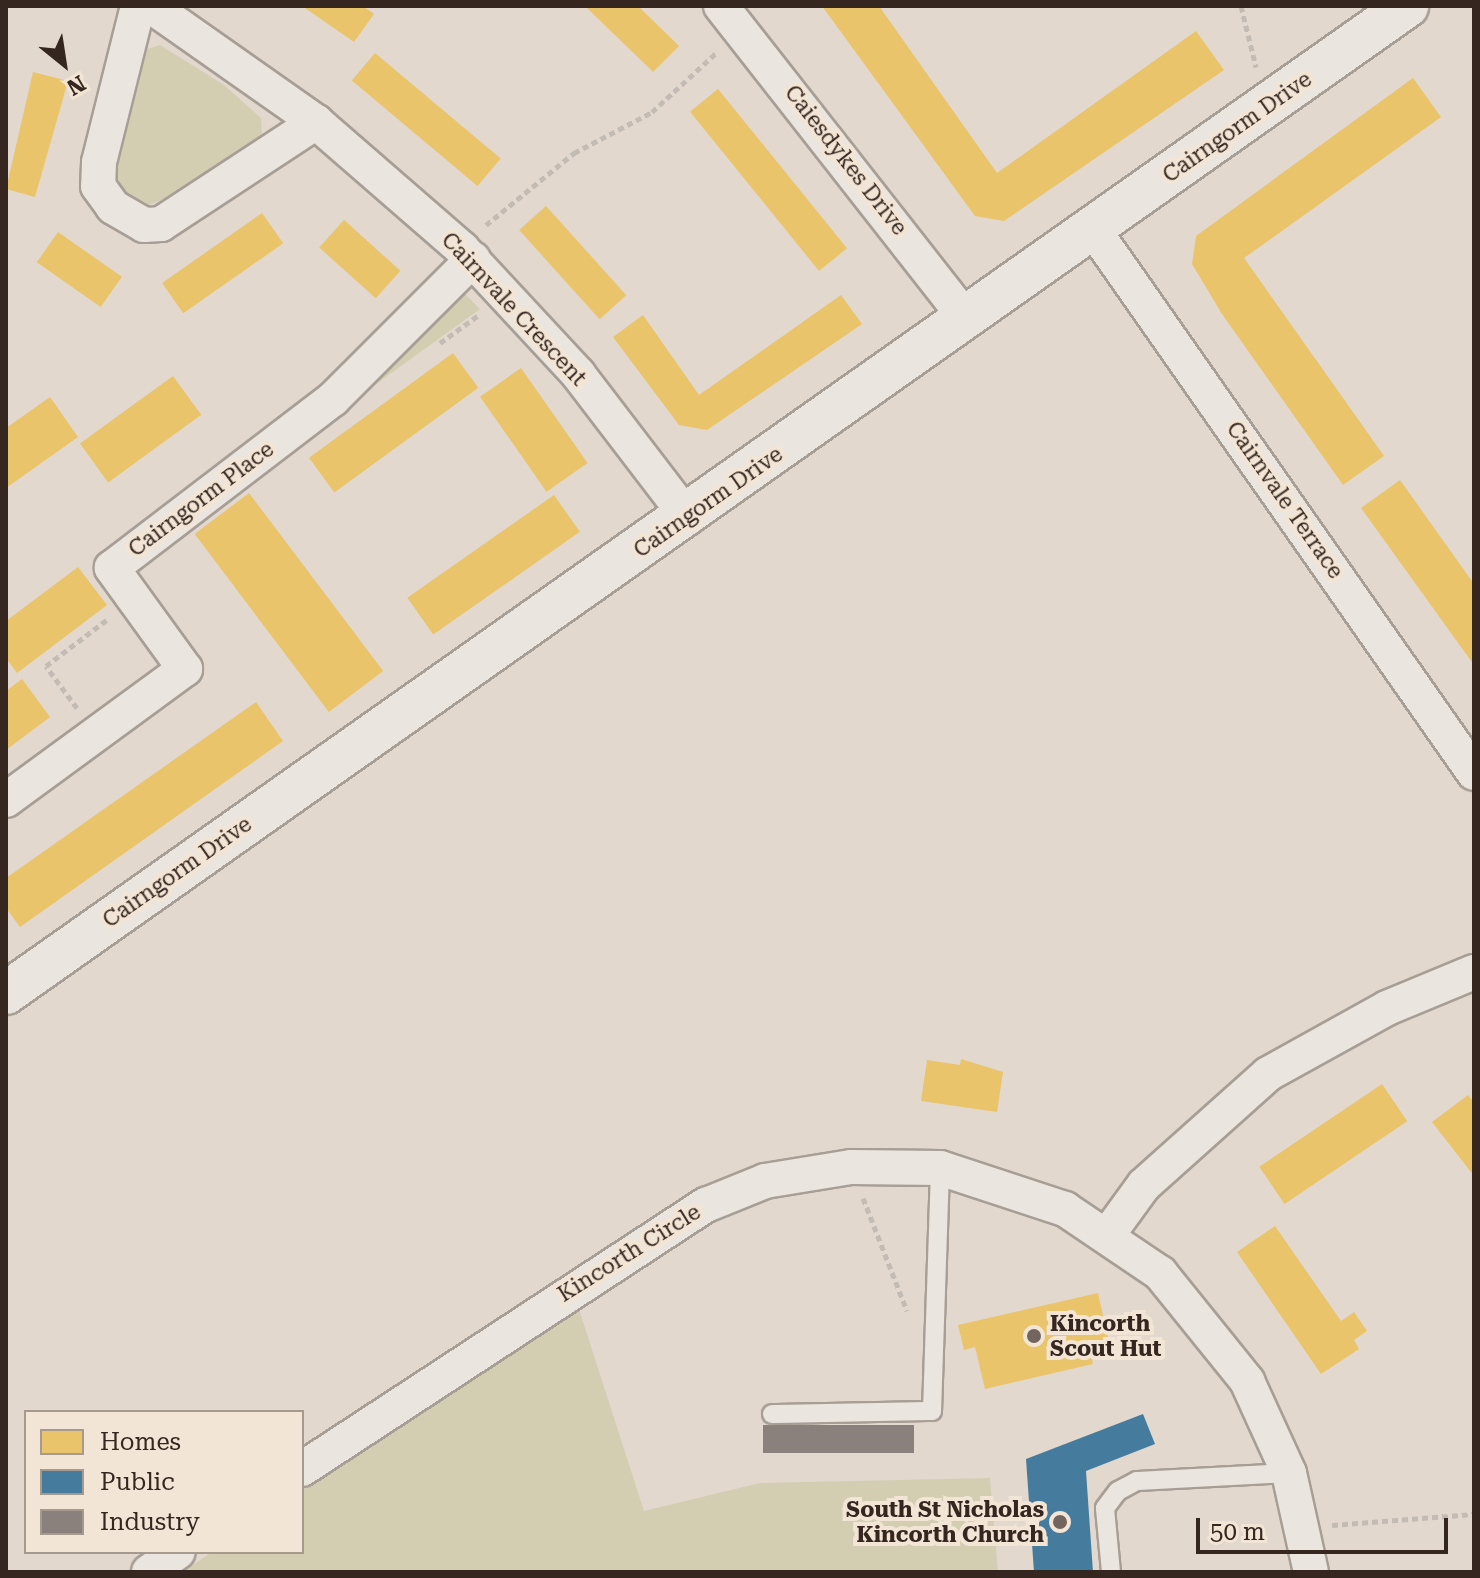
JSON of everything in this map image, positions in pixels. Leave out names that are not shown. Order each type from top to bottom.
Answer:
[{"type":"street","points":[[138,6],[99,162],[98,186],[113,207],[144,225],[161,224],[316,122]]},
{"type":"street","name":"Cairnvale Crescent","points":[[151,6],[316,122],[468,254],[578,374],[688,518]]},
{"type":"street","name":"Cairngorm Drive","points":[[10,983],[688,518],[1407,6]]},
{"type":"street","name":"Caiesdykes Drive","points":[[731,18],[966,318]]},
{"type":"street","name":"Cairnvale Terrace","points":[[1093,229],[1474,773]]},
{"type":"street","name":"Cairngorm Place","points":[[6,800],[185,669],[112,568],[333,399],[468,254]]},
{"type":"street","points":[[1109,1233],[1144,1185],[1268,1074],[1468,984]]},
{"type":"street","name":"Kincorth Circle","points":[[304,1468],[706,1205],[765,1181],[851,1167],[940,1168],[1017,1189],[1109,1233],[1202,1318],[1247,1381],[1289,1473],[1311,1572]]},
{"type":"street","points":[[149,1572],[175,1554]]},
{"type":"lane","points":[[772,1414],[932,1411],[940,1168]]},
{"type":"lane","points":[[1111,1572],[1105,1508],[1118,1491],[1137,1481],[1289,1473]]},
{"type":"path","points":[[1241,6],[1252,59],[1277,99]]},
{"type":"path","points":[[468,254],[574,153],[652,112],[731,18]]},
{"type":"path","points":[[96,734],[46,666],[134,599]]},
{"type":"path","points":[[851,1167],[915,1330],[935,1326]]},
{"type":"path","points":[[1303,1528],[1474,1514]]},
{"type":"shaded area","points":[[160,45],[224,85],[261,118],[262,134],[193,187],[144,207],[127,198],[111,165],[144,50]]},
{"type":"shaded area","points":[[460,289],[480,309],[358,397]]},
{"type":"shaded area","points":[[577,1303],[644,1511],[760,1483],[990,1478],[998,1572],[183,1572],[209,1554],[304,1554],[304,1490]]},
{"type":"building: Homes","points":[[302,6],[363,6],[374,14],[354,42]]},
{"type":"building: Homes","points":[[585,6],[638,6],[679,46],[653,72]]},
{"type":"building: Homes","points":[[822,6],[879,6],[997,173],[1196,31],[1224,70],[1004,221],[975,216]]},
{"type":"building: Homes","points":[[375,53],[501,158],[477,186],[352,81]]},
{"type":"building: Homes","points":[[33,72],[68,81],[35,197],[6,189]]},
{"type":"building: Homes","points":[[1413,78],[1441,117],[1244,258],[1384,456],[1343,485],[1222,314],[1192,264],[1196,236]]},
{"type":"building: Homes","points":[[718,89],[847,248],[819,271],[690,112]]},
{"type":"building: Homes","points":[[546,206],[626,295],[600,319],[519,230]]},
{"type":"building: Homes","points":[[262,213],[283,243],[183,313],[162,283]]},
{"type":"building: Homes","points":[[344,220],[400,271],[376,298],[319,247]]},
{"type":"building: Homes","points":[[58,232],[122,277],[101,307],[37,262]]},
{"type":"building: Homes","points":[[841,295],[862,324],[707,430],[679,425],[613,337],[643,315],[699,395]]},
{"type":"building: Homes","points":[[453,353],[478,388],[334,492],[309,458]]},
{"type":"building: Homes","points":[[521,368],[588,463],[547,492],[480,397]]},
{"type":"building: Homes","points":[[173,376],[201,415],[108,482],[80,444]]},
{"type":"building: Homes","points":[[50,397],[78,437],[6,488],[6,428]]},
{"type":"building: Homes","points":[[1400,480],[1474,584],[1474,665],[1361,508]]},
{"type":"building: Homes","points":[[249,493],[383,671],[329,712],[195,534]]},
{"type":"building: Homes","points":[[554,495],[580,532],[433,635],[407,598]]},
{"type":"building: Homes","points":[[78,567],[107,605],[17,673],[6,658],[6,621]]},
{"type":"building: Homes","points":[[22,679],[50,717],[6,750],[6,691]]},
{"type":"building: Homes","points":[[256,702],[283,741],[20,927],[6,908],[6,878]]},
{"type":"building: Homes","points":[[961,1059],[1003,1072],[997,1112],[921,1101],[927,1060],[960,1065]]},
{"type":"building: Homes","points":[[1382,1084],[1407,1121],[1284,1204],[1259,1167]]},
{"type":"building: Homes","points":[[1468,1095],[1474,1103],[1474,1176],[1432,1122]]},
{"type":"building: Homes","points":[[1275,1226],[1341,1321],[1354,1312],[1367,1331],[1354,1340],[1359,1349],[1321,1374],[1237,1252]]},
{"type":"building: Homes","name":"Kincorth Scout Hut","points":[[1098,1293],[1111,1351],[1091,1356],[1093,1364],[985,1389],[975,1347],[964,1350],[958,1325]]},
{"type":"building: Public","name":"South St Nicholas Kincorth Church","points":[[1143,1414],[1155,1444],[1086,1471],[1093,1572],[1034,1572],[1026,1459]]},
{"type":"building: Industry","points":[[763,1425],[914,1425],[914,1453],[763,1453]]},
{"type":"place","name":"Kincorth Scout Hut","points":[[1034,1336]]},
{"type":"place","name":"South St Nicholas Kincorth Church","points":[[1060,1522]]}]
